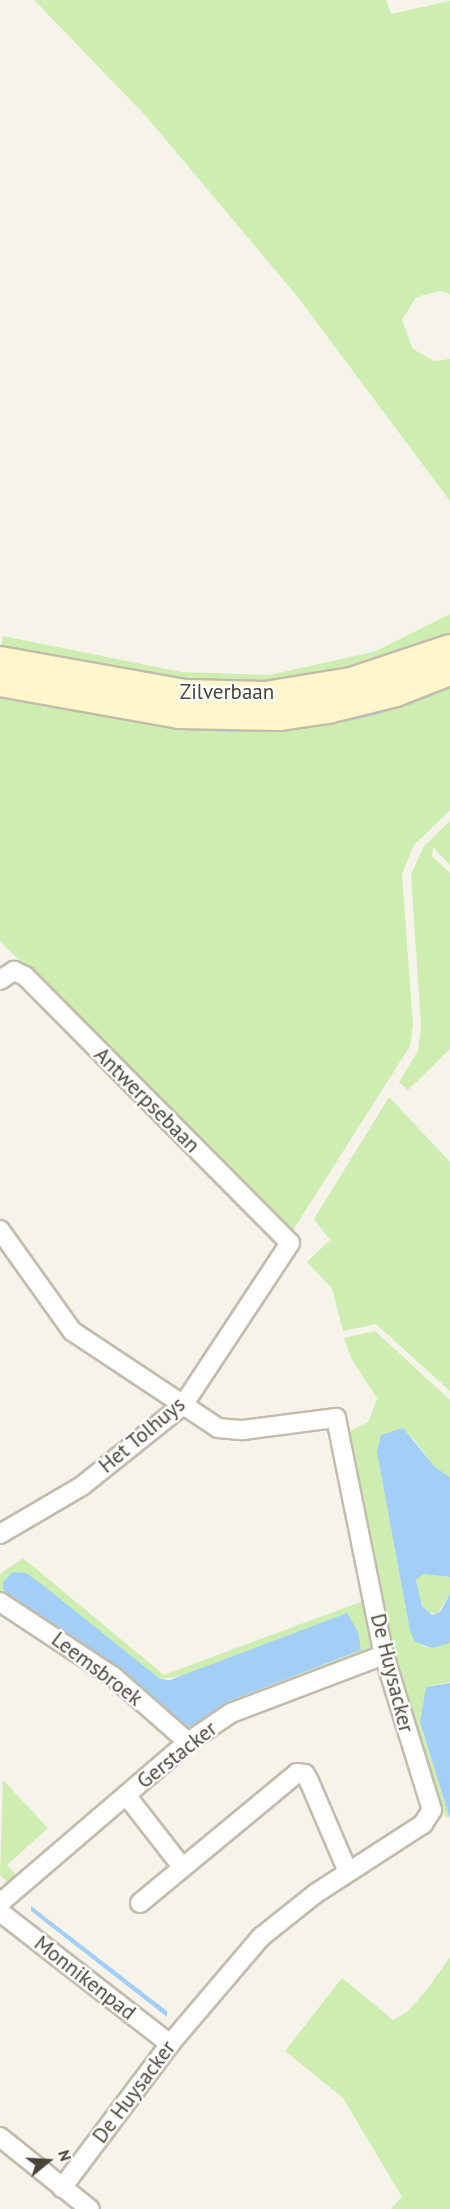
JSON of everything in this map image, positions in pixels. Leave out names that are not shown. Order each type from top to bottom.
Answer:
[{"type":"main road","name":"Zilverbaan","points":[[0,660],[185,693],[265,694],[351,681],[450,648]]},
{"type":"main road","name":"Zilverbaan","points":[[0,684],[178,715],[280,717],[328,710],[396,693],[450,672]]},
{"type":"street","name":"Antwerpsebaan","points":[[0,980],[14,971],[25,976],[290,1243]]},
{"type":"street","name":"De Huysacker","points":[[0,1230],[7,1253],[72,1331],[218,1428],[243,1430],[336,1418],[384,1655],[432,1810],[423,1824],[348,1872],[261,1937],[170,2044],[62,2188]]},
{"type":"street","name":"Het Tolhuys","points":[[0,1534],[82,1486],[183,1405],[290,1243]]},
{"type":"street","name":"Leemsbroek","points":[[0,1602],[114,1677],[188,1742]]},
{"type":"street","name":"Gerstacker","points":[[0,1904],[188,1742],[231,1713],[384,1655]]},
{"type":"street","points":[[140,1903],[297,1773],[305,1774],[309,1780],[348,1872]]},
{"type":"street","points":[[126,1795],[182,1867]]},
{"type":"street","name":"Monnikenpad","points":[[0,1912],[170,2044]]},
{"type":"street","points":[[0,2137],[90,2209]]},
{"type":"green space","points":[[34,0],[386,0],[391,14],[450,1],[450,294],[441,291],[416,297],[402,320],[413,349],[434,361],[450,359],[450,501],[297,296],[145,115]]},
{"type":"green space","points":[[450,614],[450,642],[395,664],[225,691],[0,657],[3,636],[181,672],[269,675],[374,652]]},
{"type":"green space","points":[[450,677],[450,810],[414,845],[402,874],[413,1026],[410,1046],[290,1235],[0,941],[0,688],[134,712]]},
{"type":"green space","points":[[450,821],[450,865],[433,847],[432,856],[450,873],[450,1049],[408,1090],[399,1082],[418,1051],[421,1026],[411,875],[424,846]]},
{"type":"green space","points":[[389,1097],[450,1162],[450,1391],[376,1324],[343,1331],[332,1288],[307,1262],[330,1240],[314,1219]]},
{"type":"green space","points":[[375,1331],[450,1400],[450,1477],[435,1467],[412,1437],[379,1462],[410,1631],[424,1647],[450,1643],[450,1682],[426,1687],[420,1722],[449,1816],[446,1818],[405,1713],[347,1433],[369,1421],[377,1398],[351,1358],[344,1338]]},
{"type":"green space","points":[[23,1558],[164,1675],[363,1601],[368,1603],[375,1649],[192,1736],[0,1593],[0,1574]],"holes":[[[3,1589],[160,1679],[361,1650],[227,1702],[191,1728]]]},
{"type":"green space","points":[[423,1574],[450,1577],[450,1594],[437,1614],[426,1612],[420,1600],[416,1580]]},
{"type":"green space","points":[[3,1780],[48,1828],[7,1865],[18,1877],[9,1884],[0,1875]]},
{"type":"green space","points":[[450,1957],[450,2209],[391,2209],[402,2197],[343,2098],[285,2051],[342,1978],[393,2020],[407,2012],[426,1991]]},
{"type":"water","points":[[403,1428],[435,1467],[450,1477],[450,1577],[423,1574],[416,1580],[422,1606],[432,1615],[440,1612],[450,1594],[450,1643],[432,1648],[415,1642],[410,1631],[377,1452],[381,1435]]},
{"type":"water","points":[[13,1572],[26,1573],[44,1586],[160,1679],[170,1680],[347,1613],[358,1632],[361,1650],[227,1702],[199,1724],[187,1727],[108,1663],[10,1596],[3,1589],[3,1582]]},
{"type":"water","points":[[450,1683],[450,1819],[420,1722],[426,1687]]},
{"type":"water","points":[[31,1906],[167,2011],[167,2017],[31,1911]]},
{"type":"waterway","points":[[401,704],[429,694]]},
{"type":"waterway","points":[[343,719],[381,710]]},
{"type":"waterway","points":[[188,727],[235,729]]}]
